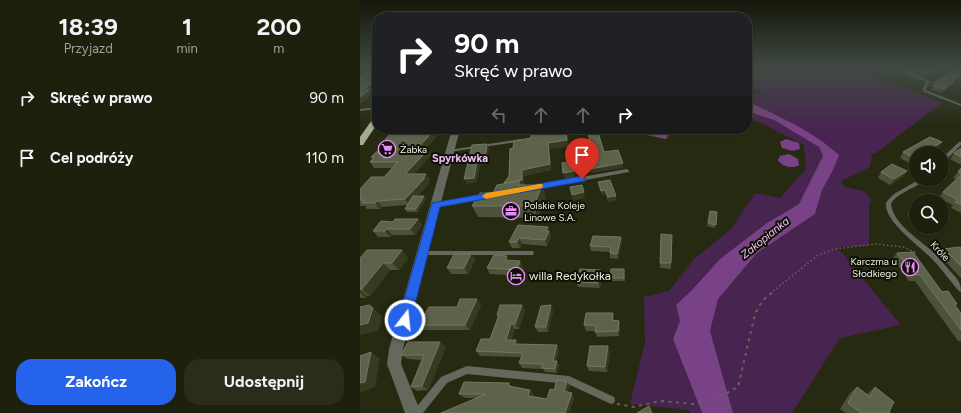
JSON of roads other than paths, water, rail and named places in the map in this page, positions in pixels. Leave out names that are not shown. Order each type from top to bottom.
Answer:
[{"type":"main road","points":[[360,143],[363,133],[372,124]]},
{"type":"street","points":[[413,413],[394,364],[396,349],[454,134]]},
{"type":"lane","points":[[925,88],[925,91],[930,94],[961,105]]},
{"type":"lane","points":[[360,110],[372,109]]},
{"type":"lane","points":[[553,136],[566,134]]},
{"type":"lane","points":[[449,151],[523,140]]},
{"type":"lane","points":[[949,154],[961,143]]},
{"type":"lane","points":[[533,188],[627,171]]},
{"type":"lane","name":"Króle","points":[[915,186],[894,197],[889,202],[889,208],[893,216],[935,258],[961,289]]},
{"type":"lane","points":[[436,205],[494,194]]},
{"type":"lane","points":[[423,253],[531,253]]},
{"type":"lane","points":[[417,413],[444,380],[468,370],[569,380],[611,400]]},
{"type":"water","name":"Zakopianka","points":[[752,103],[783,118],[819,139],[839,155],[822,190],[815,214],[757,253],[718,299],[710,331],[733,413],[702,413],[673,339],[680,321],[676,305],[720,259],[767,223],[799,204],[823,156],[819,147],[774,120],[752,113]]},
{"type":"water","points":[[647,134],[669,134],[666,139],[646,135]]},
{"type":"water","points":[[786,139],[799,143],[800,149],[792,151],[782,148],[780,142]]},
{"type":"water","points":[[789,154],[798,159],[799,165],[787,167],[778,160],[780,156]]},
{"type":"place","name":"Żabka","points":[[387,149]]},
{"type":"place","name":"Polskie Koleje Linowe S.A.","points":[[511,211]]},
{"type":"place","name":"Karczma u Słodkiego","points":[[910,267]]},
{"type":"place","name":"willa Redykołka","points":[[516,276]]},
{"type":"district","name":"Spyrkówka","points":[[460,158]]}]
